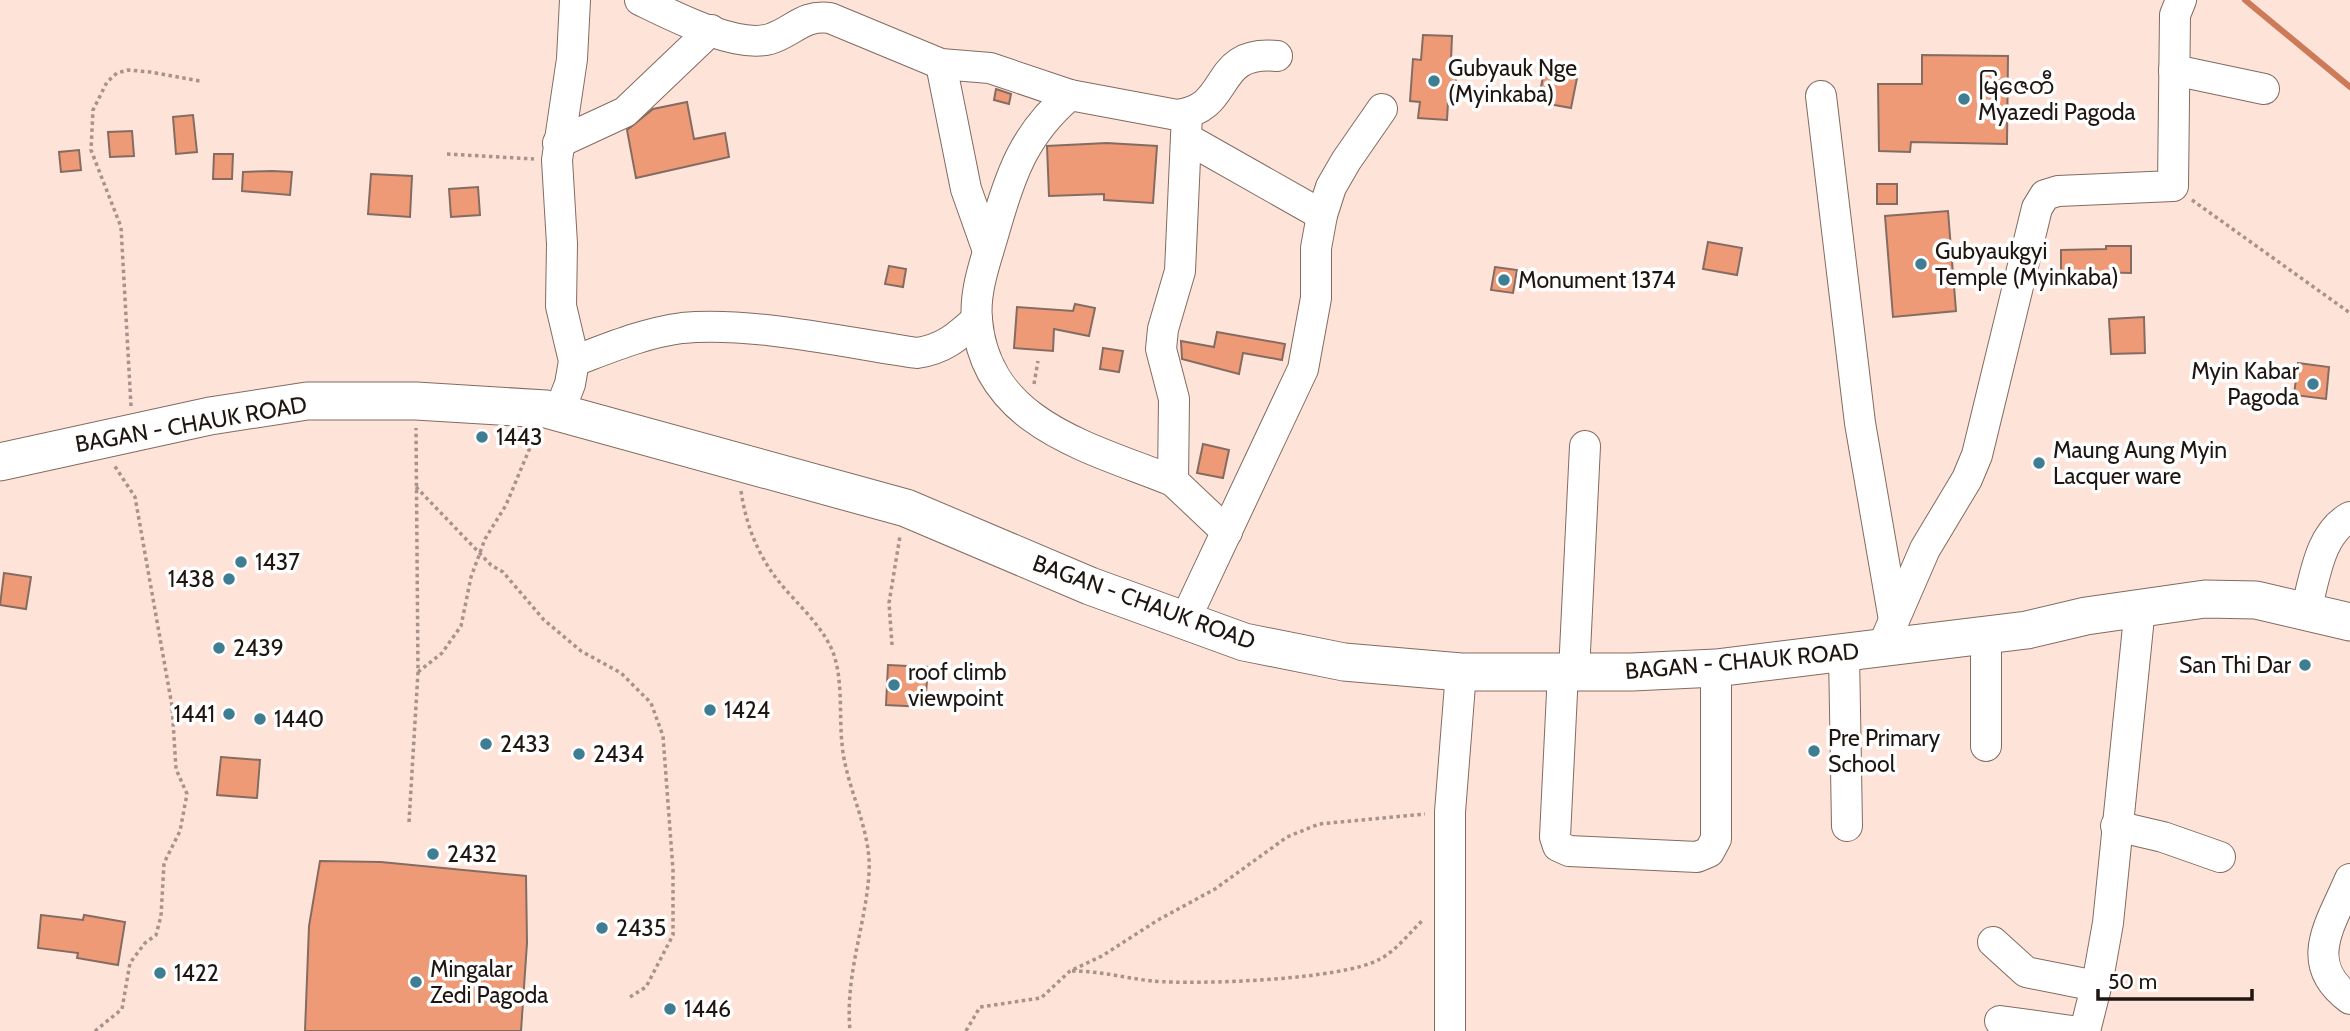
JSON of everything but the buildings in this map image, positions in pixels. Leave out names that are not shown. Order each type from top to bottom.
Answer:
[{"type":"main road","name":"BAGAN - CHAUK ROAD","points":[[0,462],[210,416],[307,401],[416,401],[552,411],[906,508],[1090,586],[1244,642],[1344,662],[1461,672],[1716,668],[1844,653],[1888,634],[1986,635],[2140,607],[2206,599],[2256,600],[2350,622]]},
{"type":"street","points":[[552,411],[574,361],[562,306],[558,151],[572,59],[575,0]]},
{"type":"street","points":[[640,0],[711,30],[761,41],[781,34],[801,21],[820,16],[875,35],[941,64],[990,68],[1015,74],[1069,95],[1159,113],[1187,126],[1322,215]]},
{"type":"street","points":[[1888,634],[1925,549],[1968,479],[2037,208],[2045,195],[2058,191],[2174,187],[2175,15],[2181,0]]},
{"type":"street","points":[[558,151],[625,112],[711,30]]},
{"type":"street","points":[[1173,481],[1174,399],[1161,349],[1163,329],[1180,271],[1187,126],[1212,99],[1232,67],[1243,58],[1256,54],[1277,56]]},
{"type":"street","points":[[941,64],[966,189],[988,251]]},
{"type":"street","points":[[2174,71],[2264,89]]},
{"type":"street","points":[[1069,95],[1043,118],[1027,142],[988,251],[981,274],[976,318],[984,355],[1004,393],[1046,429],[1173,481],[1227,532]]},
{"type":"street","points":[[1821,96],[1888,634]]},
{"type":"street","points":[[1185,620],[1303,369],[1315,298],[1316,248],[1322,215],[1331,187],[1382,109]]},
{"type":"street","points":[[574,361],[632,339],[682,328],[727,328],[917,354],[937,350],[952,342],[976,318]]},
{"type":"street","points":[[1585,446],[1555,837],[1558,846],[1569,851],[1697,857],[1709,852],[1716,839],[1716,668]]},
{"type":"street","points":[[2305,610],[2327,539],[2336,525],[2350,517]]},
{"type":"street","points":[[2085,1031],[2108,923],[2116,826],[2133,697],[2140,607]]},
{"type":"street","points":[[1986,635],[1986,746]]},
{"type":"street","points":[[1844,653],[1847,826]]},
{"type":"street","points":[[1450,1031],[1450,812],[1461,672]]},
{"type":"street","points":[[2116,826],[2163,837],[2220,857]]},
{"type":"street","points":[[2350,879],[2329,931],[2322,959],[2328,980],[2350,999]]},
{"type":"street","points":[[1993,942],[2026,972],[2096,986]]},
{"type":"street","points":[[2000,1021],[2072,1031]]},
{"type":"path","points":[[132,433],[121,227],[91,150],[93,110],[98,95],[117,73],[128,70],[200,81]]},
{"type":"path","points":[[447,154],[558,151]]},
{"type":"path","points":[[2174,187],[2350,313]]},
{"type":"path","points":[[409,822],[418,672],[416,401]]},
{"type":"path","points":[[418,672],[442,653],[461,626],[471,577],[480,553],[552,411]]},
{"type":"path","points":[[95,1031],[121,1009],[130,963],[145,943],[156,935],[161,916],[164,863],[180,831],[187,794],[176,769],[172,706],[135,497],[97,440]]},
{"type":"path","points":[[736,461],[745,517],[759,552],[778,580],[814,622],[834,654],[840,694],[842,746],[852,794],[868,841],[869,874],[847,999],[850,1031]]},
{"type":"path","points":[[416,487],[480,553],[503,572],[553,628],[581,651],[621,673],[650,703],[663,736],[673,870],[673,935],[646,987],[630,997]]},
{"type":"path","points":[[892,645],[889,603],[906,508]]},
{"type":"path","points":[[966,1031],[980,1007],[1041,998],[1070,971],[1102,956],[1158,920],[1215,889],[1287,837],[1319,824],[1371,816],[1450,812]]},
{"type":"path","points":[[1070,971],[1104,971],[1152,981],[1188,982],[1278,978],[1355,968],[1380,959],[1451,894]]},
{"type":"waterway","points":[[2245,0],[2350,87]]},
{"type":"place","name":"Gubyauk Nge (Myinkaba)","points":[[1434,81]]},
{"type":"place","name":"မြဇေတီ Myazedi Pagoda","points":[[1964,99]]},
{"type":"place","name":"Gubyaukgyi Temple (Myinkaba)","points":[[1921,264]]},
{"type":"place","name":"Monument 1374","points":[[1504,280]]},
{"type":"place","name":"Myin Kabar Pagoda","points":[[2313,384]]},
{"type":"place","name":"1443","points":[[482,437]]},
{"type":"place","name":"Maung Aung Myin Lacquer ware","points":[[2039,463]]},
{"type":"place","name":"1437","points":[[241,562]]},
{"type":"place","name":"1438","points":[[229,579]]},
{"type":"place","name":"2439","points":[[219,648]]},
{"type":"place","name":"San Thi Dar","points":[[2305,665]]},
{"type":"place","name":"roof climb viewpoint","points":[[894,685]]},
{"type":"place","name":"1424","points":[[710,710]]},
{"type":"place","name":"1441","points":[[229,714]]},
{"type":"place","name":"1440","points":[[260,719]]},
{"type":"place","name":"2433","points":[[486,744]]},
{"type":"place","name":"Pre Primary School","points":[[1814,751]]},
{"type":"place","name":"2434","points":[[579,754]]},
{"type":"place","name":"2432","points":[[433,854]]},
{"type":"place","name":"2435","points":[[602,928]]},
{"type":"place","name":"1422","points":[[160,973]]},
{"type":"place","name":"Mingalar Zedi Pagoda","points":[[416,982]]},
{"type":"place","name":"1446","points":[[670,1009]]}]
